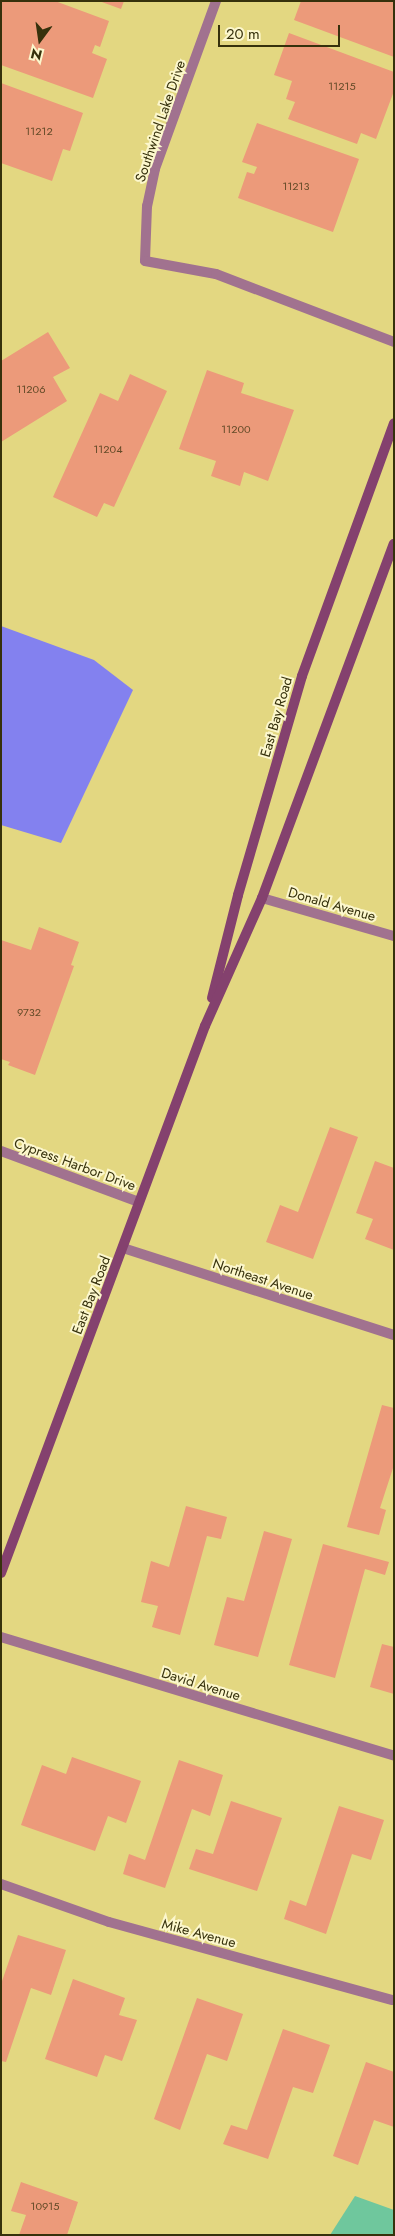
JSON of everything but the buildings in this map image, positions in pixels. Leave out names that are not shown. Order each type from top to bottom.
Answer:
[{"type":"street","name":"Southwind Lake Drive","points":[[216,1],[155,168],[147,206],[145,261],[216,274],[394,342]]},
{"type":"street","name":"East Bay Road","points":[[205,1026],[238,894],[302,676],[394,423]]},
{"type":"street","name":"East Bay Road","points":[[1,1573],[205,1026],[262,898],[394,544]]},
{"type":"street","name":"Donald Avenue","points":[[262,898],[394,936]]},
{"type":"street","name":"Cypress Harbor Drive","points":[[1,1152],[139,1202]]},
{"type":"street","name":"Northeast Avenue","points":[[123,1248],[394,1335]]},
{"type":"street","name":"David Avenue","points":[[1,1638],[394,1756]]},
{"type":"street","name":"Mike Avenue","points":[[1,1884],[109,1922],[392,2000]]},
{"type":"green space","points":[[355,2196],[394,2210],[394,2235],[330,2235]]},
{"type":"shaded area","points":[[1,626],[94,660],[133,690],[61,843],[1,825]]}]
